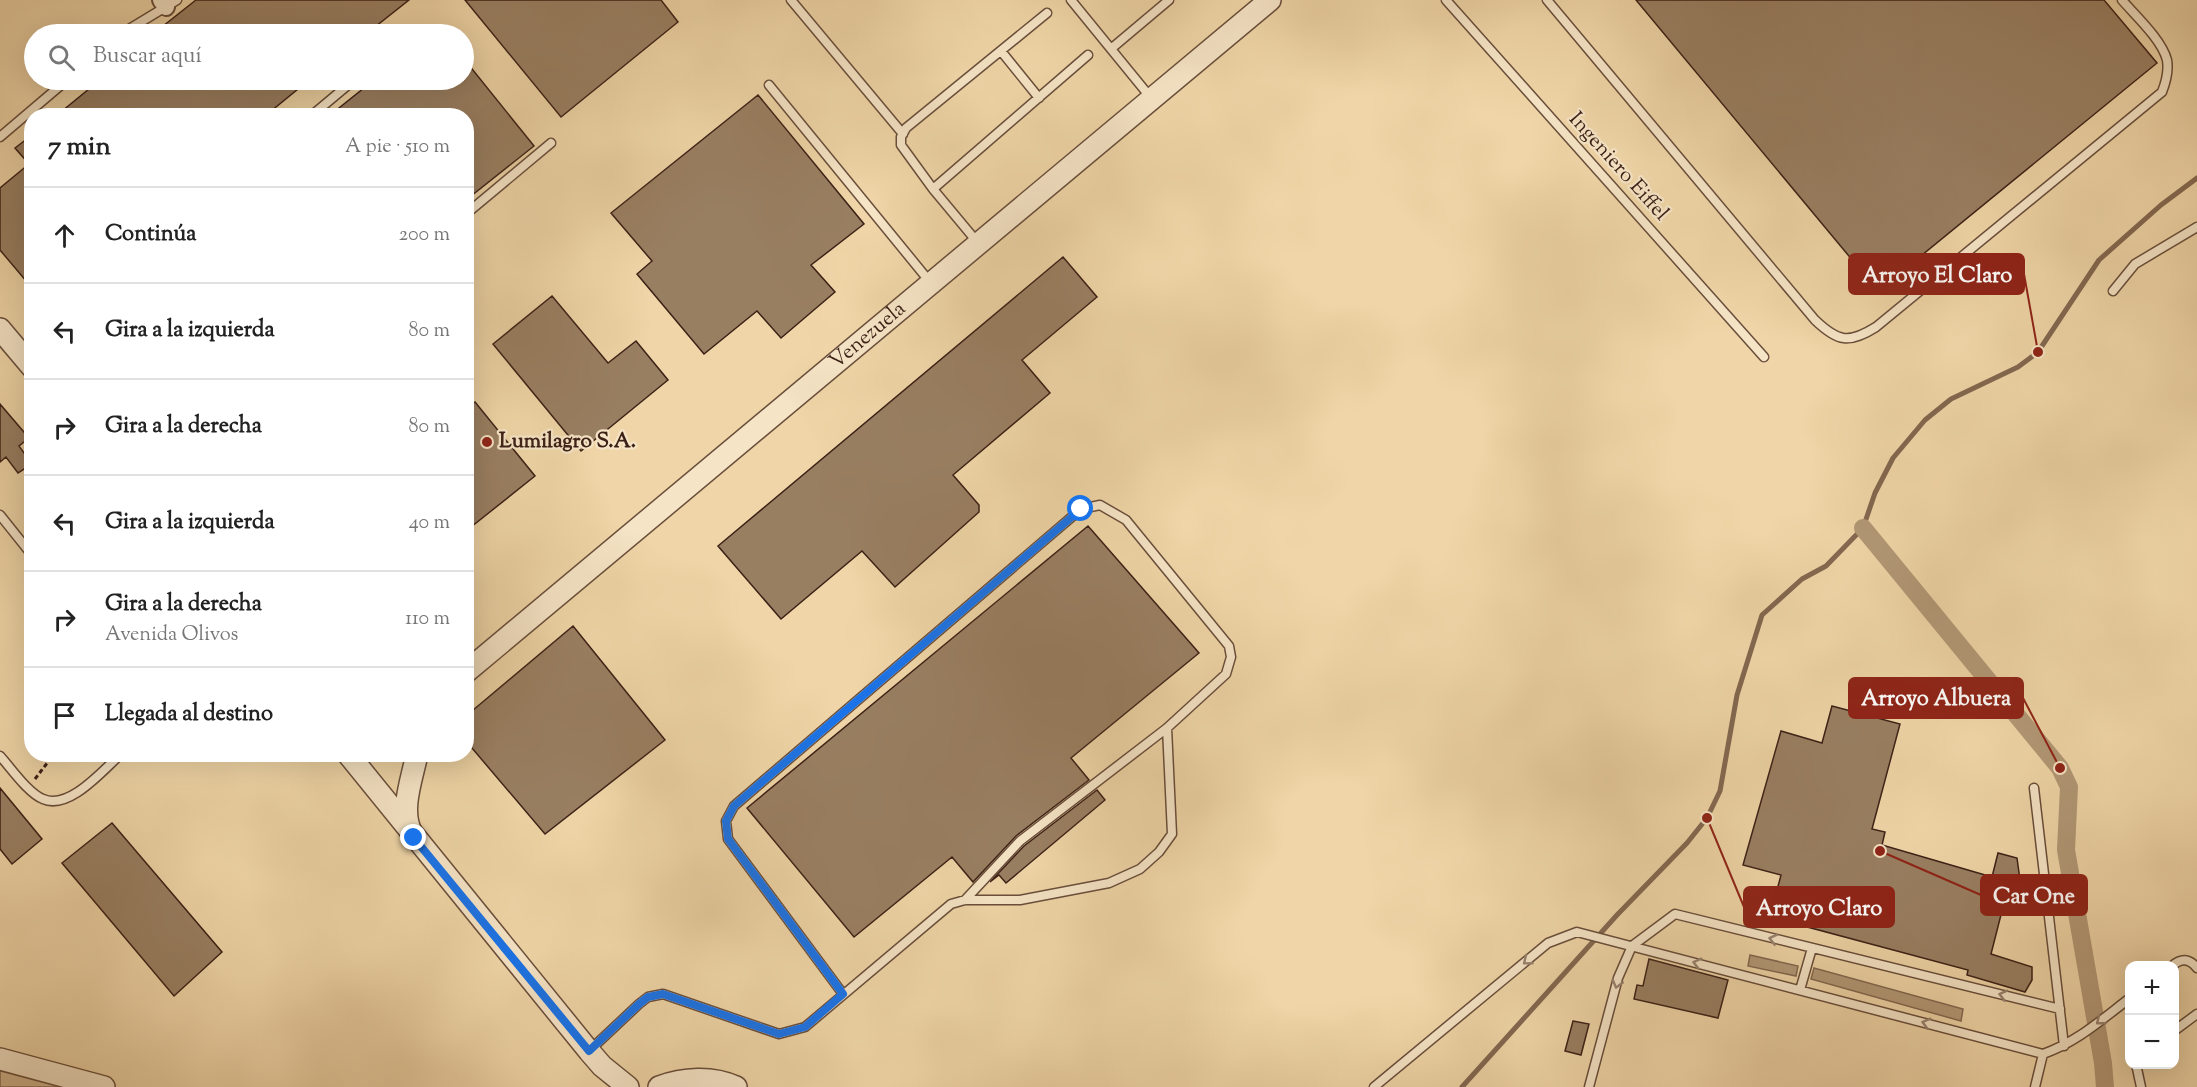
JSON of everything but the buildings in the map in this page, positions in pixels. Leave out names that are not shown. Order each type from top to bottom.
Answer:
[{"type":"street","name":"Venezuela","points":[[474,665],[1270,0]]},
{"type":"street","points":[[0,329],[24,355]]},
{"type":"street","points":[[361,762],[414,838],[589,1051],[602,1066],[628,1087]]},
{"type":"street","points":[[414,838],[407,824],[406,804],[415,762]]},
{"type":"street","points":[[0,1059],[104,1087]]},
{"type":"street","points":[[659,1087],[692,1079],[715,1081],[736,1087]]},
{"type":"lane","points":[[791,0],[903,134]]},
{"type":"lane","points":[[1071,0],[1152,99]]},
{"type":"lane","points":[[1112,48],[1169,0]]},
{"type":"lane","name":"Ingeniero Eiffel","points":[[1446,0],[1764,357]]},
{"type":"lane","points":[[1547,0],[1815,320],[1830,335],[1842,338],[1860,337],[1876,327],[2162,92],[2168,77],[2167,60],[2159,43],[2122,0]]},
{"type":"lane","points":[[136,24],[168,2]]},
{"type":"lane","points":[[979,243],[933,189],[901,145],[901,137],[906,128],[1047,13]]},
{"type":"lane","points":[[1001,51],[1039,98]]},
{"type":"lane","points":[[933,189],[1088,56]]},
{"type":"lane","points":[[769,85],[931,283]]},
{"type":"lane","points":[[34,108],[55,90]]},
{"type":"lane","points":[[321,108],[342,90]]},
{"type":"lane","points":[[0,137],[24,117]]},
{"type":"lane","points":[[474,207],[551,143]]},
{"type":"lane","points":[[2113,291],[2135,264],[2197,227]]},
{"type":"lane","points":[[843,994],[728,839],[726,821],[734,806],[1081,509],[1101,505],[1126,520],[1229,646],[1231,657],[1226,674],[1167,728],[1020,841],[965,900]]},
{"type":"lane","points":[[0,515],[24,545]]},
{"type":"lane","points":[[589,1051],[648,997],[663,994],[779,1034],[805,1027],[951,904],[965,900],[1020,900],[1109,883],[1140,869],[1159,852],[1172,834],[1167,728]]},
{"type":"lane","points":[[0,756],[43,800],[55,801],[72,797],[113,762]]},
{"type":"lane","points":[[2034,788],[2064,1046]]},
{"type":"lane","points":[[1601,1087],[1590,1086],[1618,978],[1629,945],[1675,914],[2060,1009]]},
{"type":"lane","points":[[1374,1087],[1548,943],[1577,932],[2043,1054],[2080,1037],[2125,1002]]},
{"type":"lane","points":[[1800,990],[1812,948]]},
{"type":"lane","points":[[2177,961],[2184,959],[2192,961],[2197,968]]},
{"type":"lane","points":[[2179,1028],[2197,1014]]},
{"type":"lane","points":[[2035,1087],[2043,1054]]},
{"type":"lane","points":[[2137,1069],[2141,1087]]},
{"type":"path","points":[[28,787],[48,762]]},
{"type":"shaded area","points":[[1750,955],[1798,966],[1796,976],[1748,966]]},
{"type":"shaded area","points":[[1814,968],[1963,1009],[1961,1021],[1811,979]]},
{"type":"shaded area","points":[[0,1066],[76,1087],[0,1087]]},
{"type":"waterway","points":[[1462,1087],[1617,915],[1687,843],[1707,818],[1720,791],[1737,695],[1762,615],[1802,579],[1826,566],[1863,528],[1875,493],[1893,458],[1925,420],[1951,399],[2018,367],[2038,352],[2099,260],[2161,205],[2197,178]]},
{"type":"waterway","points":[[1863,528],[2060,768],[2069,787],[2066,850],[2103,1063],[2105,1087]]},
{"type":"place","name":"Arroyo El Claro","points":[[2038,352]]},
{"type":"place","name":"Lumilagro S.A.","points":[[487,442]]},
{"type":"place","name":"Arroyo Albuera","points":[[2060,768]]},
{"type":"place","name":"Arroyo Claro","points":[[1707,818]]},
{"type":"place","name":"Car One","points":[[1880,851]]},
{"type":"route","points":[[414,838],[589,1051],[648,997],[663,994],[779,1034],[805,1027],[843,994],[728,839],[726,821],[734,806],[1081,509]]}]
